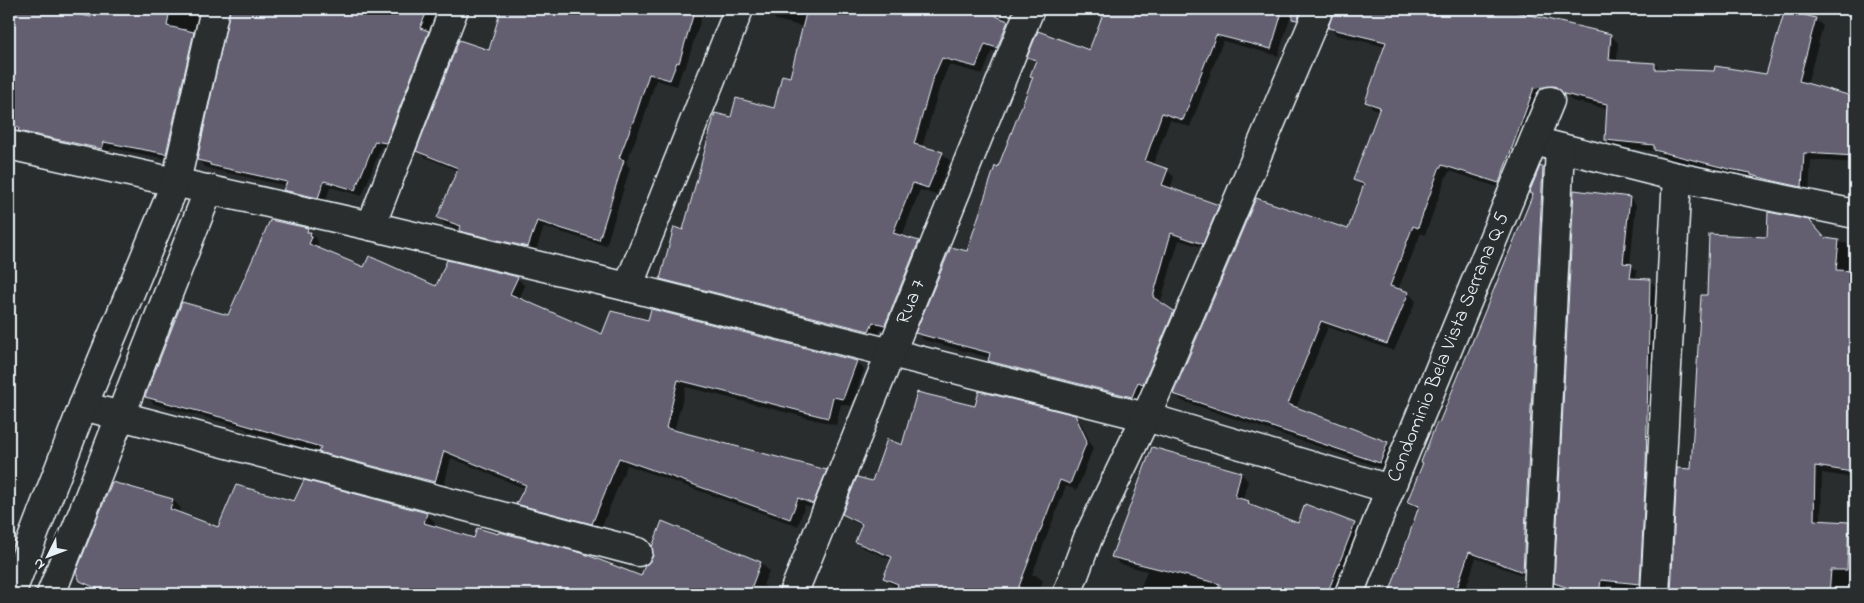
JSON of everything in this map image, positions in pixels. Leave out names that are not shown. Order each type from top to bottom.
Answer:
[{"type":"street","points":[[11,594],[83,406],[176,182],[215,9]]},
{"type":"street","points":[[370,226],[454,9]]},
{"type":"street","points":[[628,287],[739,9]]},
{"type":"street","name":"Rua 7","points":[[793,594],[892,354],[1030,9]]},
{"type":"street","points":[[1067,594],[1088,538],[1146,417],[1319,9]]},
{"type":"street","name":"Condominio Bela Vista Serrana Q 5","points":[[1349,594],[1550,101]]},
{"type":"street","points":[[1534,141],[1676,177],[1855,214]]},
{"type":"street","points":[[9,145],[209,189],[628,287],[1146,417],[1390,490]]},
{"type":"street","points":[[1538,594],[1560,148]]},
{"type":"street","points":[[1655,594],[1676,177]]},
{"type":"street","points":[[51,594],[209,189]]},
{"type":"street","points":[[83,406],[638,552]]},
{"type":"building","points":[[9,9],[51,9],[91,17],[92,12],[108,15],[109,9],[170,9],[167,26],[194,32],[166,154],[104,142],[102,149],[18,131],[19,128],[9,126]]},
{"type":"building","points":[[230,9],[428,9],[420,28],[429,31],[386,143],[375,141],[355,190],[324,181],[318,198],[283,190],[287,182],[210,165],[210,163],[197,160]]},
{"type":"building","points":[[501,9],[695,9],[679,63],[677,62],[670,80],[649,74],[619,158],[624,160],[599,240],[537,221],[528,247],[459,231],[461,226],[437,218],[458,168],[416,151],[459,40],[489,50]]},
{"type":"building","points":[[807,9],[999,9],[996,16],[1008,21],[997,48],[985,44],[976,67],[942,58],[932,81],[914,144],[943,152],[928,188],[913,183],[893,233],[919,241],[885,325],[873,322],[869,331],[660,279],[674,227],[683,230],[715,113],[731,117],[736,98],[774,108],[782,75],[790,77]]},
{"type":"building","points":[[1105,9],[1283,9],[1271,49],[1216,35],[1183,120],[1162,113],[1145,161],[1168,169],[1162,185],[1219,205],[1203,244],[1171,233],[1153,297],[1174,311],[1143,384],[1138,382],[1132,397],[988,361],[990,353],[915,333],[951,247],[967,251],[995,166],[998,167],[1033,77],[1030,76],[1036,60],[1027,57],[1038,31],[1089,50]]},
{"type":"building","points":[[1293,9],[1302,9],[1297,20],[1292,19]]},
{"type":"building","points":[[1334,9],[1504,9],[1611,34],[1609,60],[1655,63],[1655,69],[1714,71],[1715,66],[1766,74],[1785,10],[1816,18],[1799,81],[1855,97],[1855,156],[1804,153],[1802,187],[1654,150],[1654,145],[1605,140],[1607,104],[1564,94],[1555,86],[1534,88],[1499,183],[1442,165],[1439,169],[1418,228],[1413,226],[1390,286],[1409,292],[1387,344],[1321,321],[1288,404],[1388,442],[1380,463],[1173,394],[1256,198],[1348,229],[1364,184],[1353,180],[1380,107],[1365,102],[1386,42],[1328,28]]},
{"type":"building","points":[[1540,166],[1543,167],[1523,572],[1469,552],[1455,594],[1389,594],[1419,506],[1407,502],[1423,463],[1421,462],[1437,422],[1439,423],[1533,194],[1529,193]]},
{"type":"building","points":[[1574,190],[1630,197],[1623,263],[1632,264],[1630,278],[1650,279],[1646,467],[1640,584],[1601,580],[1599,594],[1586,594],[1554,583]]},
{"type":"building","points":[[1768,212],[1809,220],[1825,238],[1839,240],[1836,270],[1855,271],[1855,429],[1852,472],[1815,466],[1814,520],[1849,522],[1847,570],[1831,570],[1829,594],[1671,594],[1677,468],[1691,469],[1701,295],[1707,295],[1709,234],[1767,237]]},
{"type":"building","points":[[270,220],[308,228],[307,232],[311,232],[310,236],[312,237],[309,244],[364,267],[369,256],[436,286],[447,260],[518,277],[510,294],[602,334],[611,311],[648,320],[651,309],[857,361],[843,399],[833,397],[828,418],[678,380],[666,428],[827,470],[813,504],[798,498],[790,519],[619,458],[592,524],[516,504],[526,485],[444,451],[435,482],[318,452],[321,447],[239,422],[145,397],[182,302],[228,315]]},
{"type":"building","points":[[979,391],[1075,415],[1087,441],[1070,484],[1060,480],[1016,594],[895,594],[898,584],[883,578],[892,557],[855,542],[862,524],[842,514],[857,477],[872,481],[887,439],[902,445],[917,392],[975,406]]},
{"type":"building","points":[[1152,447],[1241,472],[1235,497],[1249,501],[1248,504],[1298,523],[1305,504],[1355,523],[1327,594],[1216,594],[1220,584],[1111,557]]},
{"type":"building","points":[[304,480],[427,513],[424,523],[474,538],[477,528],[498,534],[499,532],[582,553],[641,576],[645,565],[653,556],[652,547],[662,521],[761,562],[749,594],[109,594],[80,581],[76,572],[112,482],[173,499],[170,509],[218,527],[236,485],[294,501]]}]
